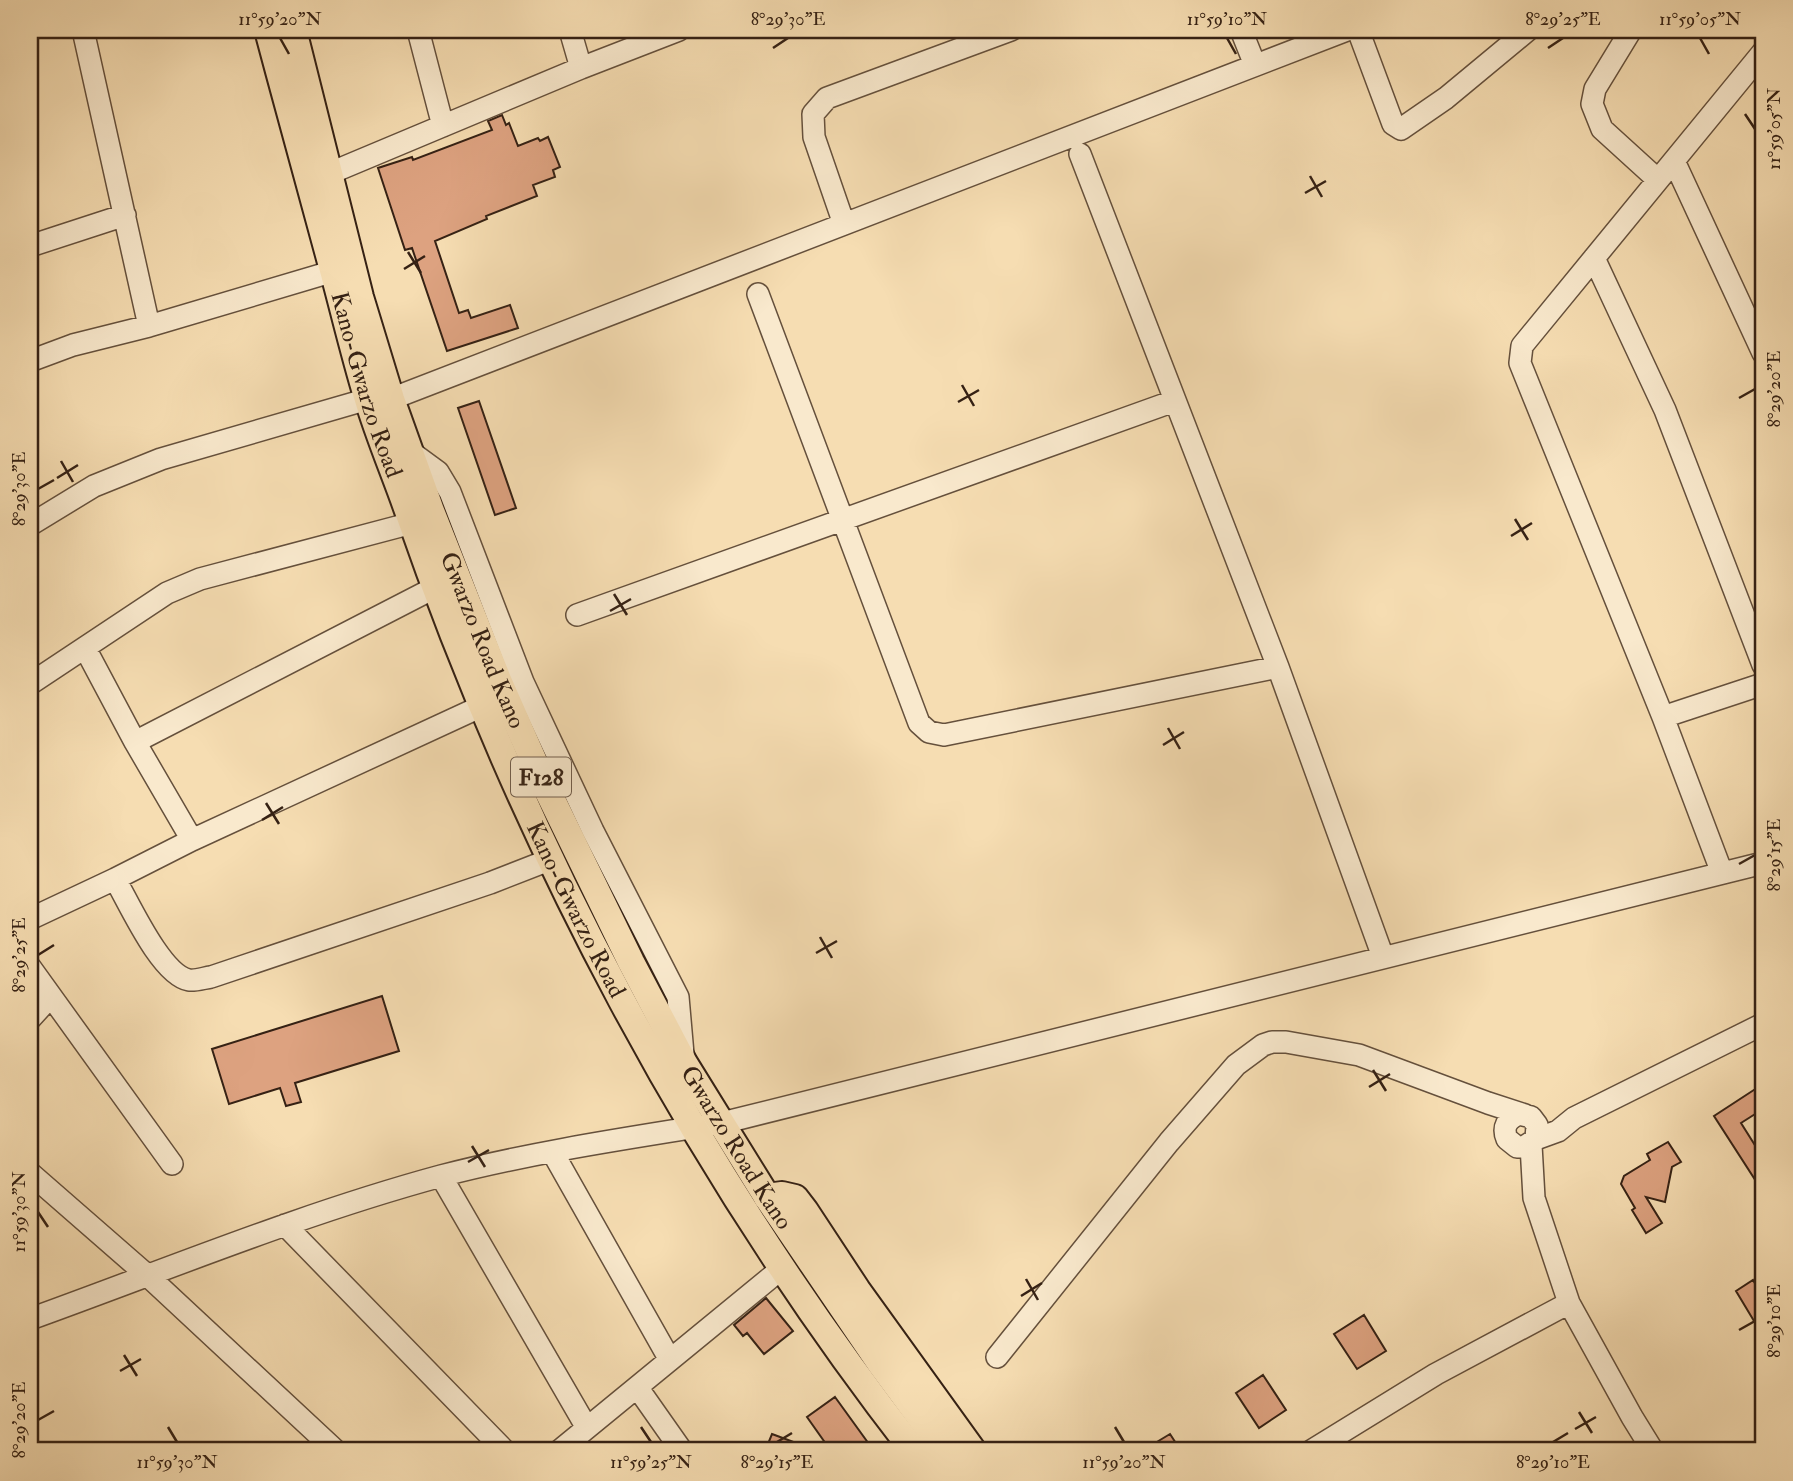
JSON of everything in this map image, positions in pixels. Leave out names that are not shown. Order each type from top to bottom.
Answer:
[{"type":"main road","name":"Kano-Gwarzo Road","points":[[268,30],[334,271],[379,399],[412,523],[433,588],[549,860],[692,1128],[781,1269],[914,1451]]},
{"type":"main road","name":"Gwarzo Road Kano","points":[[293,30],[360,297],[379,399],[408,450],[498,680],[539,773],[625,951],[684,1063],[767,1196],[880,1363],[962,1449]]},
{"type":"street","points":[[83,30],[149,326]]},
{"type":"street","points":[[418,30],[443,126]]},
{"type":"street","points":[[570,30],[581,68]]},
{"type":"street","points":[[328,174],[679,30]]},
{"type":"street","points":[[844,224],[814,137],[813,114],[827,98],[1011,30]]},
{"type":"street","points":[[1241,30],[1255,65]]},
{"type":"street","points":[[30,525],[94,486],[161,458],[379,399],[844,224],[1347,30]]},
{"type":"street","points":[[1358,30],[1393,124],[1401,129],[1446,98],[1528,30]]},
{"type":"street","points":[[1624,32],[1595,89],[1592,104],[1602,129],[1658,180]]},
{"type":"street","points":[[1722,873],[1663,717],[1520,363],[1522,346],[1763,52]]},
{"type":"street","points":[[1080,155],[1278,667],[1383,957]]},
{"type":"street","points":[[1674,161],[1763,353]]},
{"type":"street","points":[[31,240],[125,215]]},
{"type":"street","points":[[1594,258],[1665,410],[1763,665]]},
{"type":"street","points":[[30,361],[73,345],[149,326],[334,271]]},
{"type":"street","points":[[758,294],[919,723],[929,732],[944,735],[1278,667]]},
{"type":"street","points":[[577,615],[1174,401]]},
{"type":"street","points":[[30,684],[167,593],[200,579],[412,523]]},
{"type":"street","points":[[135,742],[433,588]]},
{"type":"street","points":[[85,648],[135,742],[192,839]]},
{"type":"street","points":[[1663,717],[1763,684]]},
{"type":"street","points":[[30,919],[192,839],[482,706]]},
{"type":"street","points":[[115,879],[160,956],[179,975],[190,980],[211,977],[490,883],[549,860]]},
{"type":"street","points":[[30,1319],[285,1224],[441,1176],[722,1123],[1763,863]]},
{"type":"street","points":[[30,967],[172,1164]]},
{"type":"street","points":[[30,1019],[50,997]]},
{"type":"street","points":[[1524,1133],[1574,1118],[1763,1024]]},
{"type":"street","points":[[997,1357],[1169,1142],[1236,1065],[1263,1045],[1286,1042],[1359,1055],[1488,1103],[1524,1133],[1532,1187],[1569,1303],[1653,1451]]},
{"type":"street","points":[[553,1153],[670,1360]]},
{"type":"street","points":[[30,1173],[148,1276],[336,1451]]},
{"type":"street","points":[[441,1176],[587,1428]]},
{"type":"street","points":[[285,1224],[505,1451]]},
{"type":"street","points":[[558,1451],[781,1269]]},
{"type":"street","points":[[1311,1451],[1436,1374],[1569,1303]]},
{"type":"street","points":[[637,1387],[682,1451]]},
{"type":"building","points":[[502,115],[506,125],[509,123],[518,146],[548,137],[560,167],[553,170],[555,177],[533,185],[537,196],[486,216],[487,219],[435,241],[459,313],[468,310],[471,318],[510,305],[518,328],[447,351],[412,248],[405,250],[378,168],[412,157],[413,160],[492,130],[488,121]]},
{"type":"building","points":[[479,401],[516,508],[495,515],[458,408]]},
{"type":"building","points":[[382,996],[399,1051],[295,1083],[301,1102],[286,1106],[280,1088],[229,1104],[212,1049]]},
{"type":"building","points":[[1763,1084],[1763,1109],[1741,1123],[1763,1158],[1763,1192],[1714,1116]]},
{"type":"building","points":[[1668,1142],[1681,1162],[1672,1167],[1665,1202],[1646,1197],[1662,1223],[1646,1233],[1621,1184],[1624,1176],[1650,1160],[1647,1154]]},
{"type":"building","points":[[1753,1280],[1763,1297],[1763,1336],[1736,1291]]},
{"type":"building","points":[[766,1298],[793,1331],[764,1354],[747,1333],[743,1336],[734,1325]]},
{"type":"building","points":[[1364,1315],[1386,1351],[1357,1369],[1334,1334]]},
{"type":"building","points":[[1263,1375],[1286,1410],[1259,1428],[1236,1393]]},
{"type":"building","points":[[835,1397],[874,1451],[831,1451],[807,1417]]},
{"type":"building","points":[[772,1434],[815,1450],[815,1451],[765,1451]]},
{"type":"building","points":[[1170,1434],[1181,1451],[1142,1451]]}]
